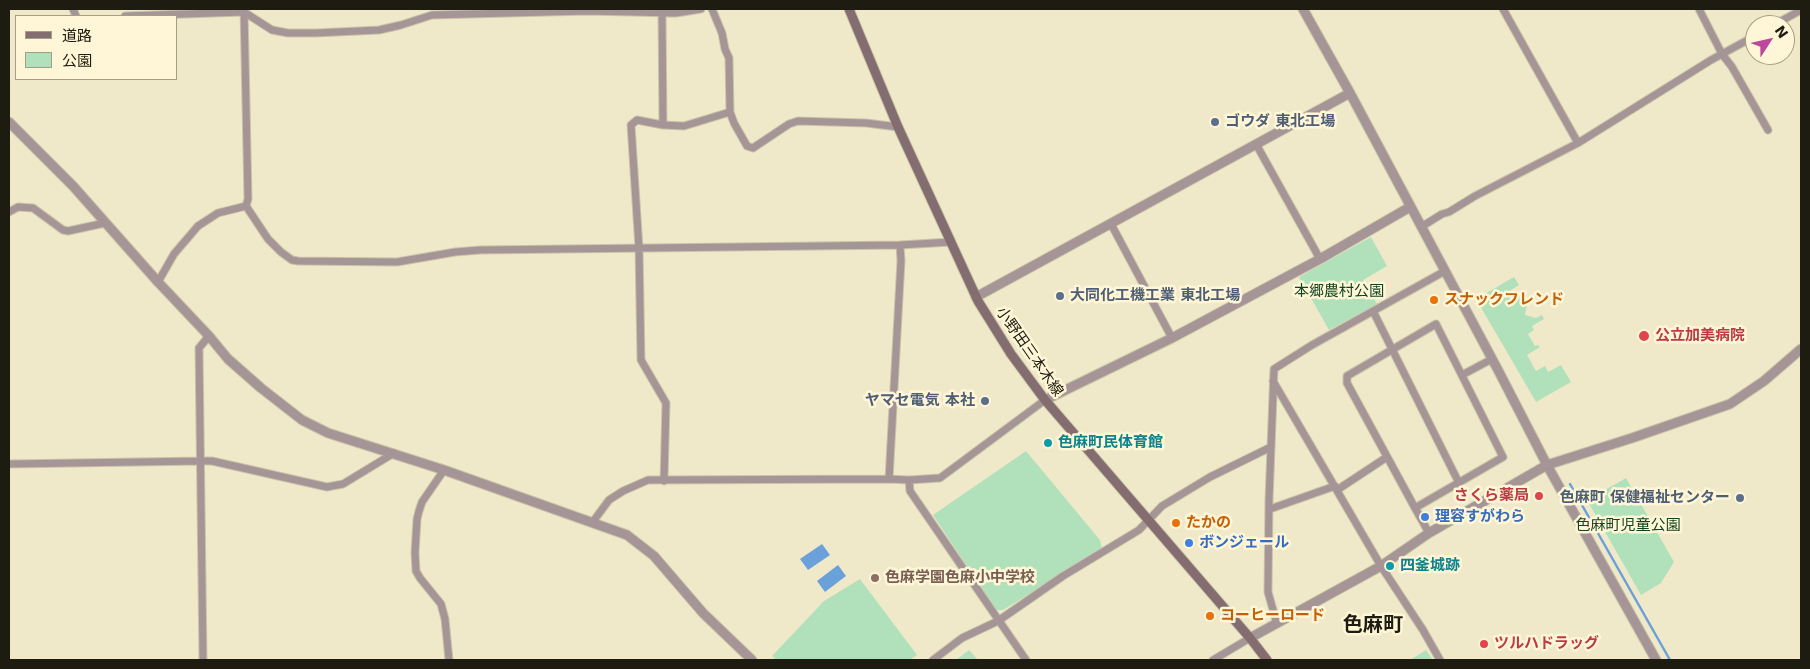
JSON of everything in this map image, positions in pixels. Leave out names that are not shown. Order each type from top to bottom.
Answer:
[{"type":"main road","name":"小野田三本木線","points":[[849,9],[898,127],[976,297],[1011,354],[1045,400],[1267,660]]},
{"type":"street","points":[[145,15],[244,10],[266,28],[288,33],[379,30],[432,15],[587,10],[662,13],[688,12],[701,9]]},
{"type":"street","points":[[712,9],[722,32],[725,49],[729,58],[730,112],[747,146],[753,148],[789,124],[798,121],[898,127]]},
{"type":"street","points":[[1302,9],[1350,93],[1547,465],[1656,660]]},
{"type":"street","points":[[1503,9],[1578,143]]},
{"type":"street","points":[[1699,9],[1722,54],[1732,67],[1768,130]]},
{"type":"street","points":[[244,10],[248,200],[246,206]]},
{"type":"street","points":[[662,13],[663,124]]},
{"type":"street","points":[[1421,227],[1475,196],[1578,143],[1745,41]]},
{"type":"street","points":[[976,297],[1350,93]]},
{"type":"street","points":[[664,481],[666,403],[641,360],[638,248],[631,125],[637,120],[684,126],[730,112]]},
{"type":"street","points":[[9,122],[73,186],[228,359],[302,420],[328,433],[444,470],[627,535],[654,556],[703,613],[752,660]]},
{"type":"street","points":[[1256,144],[1320,258]]},
{"type":"street","points":[[246,206],[268,239],[281,252],[292,260],[298,261],[397,262],[455,252],[900,245],[951,242]]},
{"type":"street","points":[[158,282],[174,254],[198,226],[218,213],[246,206]]},
{"type":"street","points":[[9,212],[18,207],[33,208],[62,230],[68,231],[106,223]]},
{"type":"street","points":[[592,523],[604,505],[614,496],[644,481],[909,480],[940,478],[1045,400],[1172,338],[1410,207]]},
{"type":"street","points":[[1110,224],[1172,338]]},
{"type":"street","points":[[889,479],[901,270],[900,245]]},
{"type":"street","points":[[1276,624],[1268,592],[1274,369],[1312,345],[1445,271]]},
{"type":"street","points":[[1373,311],[1458,483]]},
{"type":"street","points":[[1415,508],[1503,458],[1436,324],[1347,376],[1347,384],[1415,508],[1429,533]]},
{"type":"street","points":[[203,660],[199,348],[209,336]]},
{"type":"street","points":[[1213,660],[1381,566],[1429,533],[1547,465],[1730,404],[1764,381],[1801,349]]},
{"type":"street","points":[[1462,375],[1492,359]]},
{"type":"street","points":[[1273,380],[1381,566],[1423,630],[1440,660]]},
{"type":"street","points":[[933,660],[962,638],[998,621],[1063,576],[1139,530],[1159,508],[1194,486],[1271,446]]},
{"type":"street","points":[[9,464],[212,461],[326,487],[336,487],[394,454]]},
{"type":"street","points":[[1270,509],[1336,488],[1387,457]]},
{"type":"street","points":[[444,470],[422,502],[417,518],[416,571],[441,604],[445,619],[449,660]]},
{"type":"street","points":[[909,480],[910,492],[1026,660]]},
{"type":"green space","name":"本郷農村公園","points":[[1371,237],[1387,266],[1363,280],[1377,304],[1329,330],[1299,277]]},
{"type":"green space","points":[[1514,277],[1519,285],[1511,290],[1516,298],[1522,295],[1527,305],[1525,315],[1536,318],[1542,315],[1544,319],[1532,326],[1534,330],[1528,334],[1535,346],[1538,345],[1540,347],[1527,355],[1536,371],[1545,366],[1548,372],[1561,365],[1571,382],[1536,402],[1476,299]]},
{"type":"green space","points":[[1026,451],[1100,540],[1102,550],[1003,610],[996,610],[933,515]]},
{"type":"green space","name":"色麻町児童公園","points":[[1626,478],[1674,562],[1661,583],[1641,595],[1587,500]]},
{"type":"green space","points":[[860,579],[917,655],[910,660],[776,660],[772,656],[824,601]]},
{"type":"green space","points":[[969,650],[978,660],[956,660]]},
{"type":"green space","points":[[1426,650],[1433,660],[1410,660]]},
{"type":"water","points":[[822,544],[830,555],[808,570],[800,559]]},
{"type":"water","points":[[838,565],[846,576],[825,592],[817,581]]},
{"type":"waterway","points":[[1570,484],[1670,660]]},
{"type":"place","name":"ゴウダ 東北工場","points":[[1215,122]]},
{"type":"place","name":"大同化工機工業 東北工場","points":[[1060,296]]},
{"type":"place","name":"スナックフレンド","points":[[1434,300]]},
{"type":"place","name":"公立加美病院","points":[[1644,336]]},
{"type":"place","name":"ヤマセ電気 本社","points":[[985,401]]},
{"type":"place","name":"色麻町民体育館","points":[[1048,443]]},
{"type":"place","name":"さくら薬局","points":[[1539,496]]},
{"type":"place","name":"色麻町 保健福祉センター","points":[[1740,498]]},
{"type":"place","name":"理容すがわら","points":[[1425,517]]},
{"type":"place","name":"たかの","points":[[1176,523]]},
{"type":"place","name":"ボンジェール","points":[[1189,543]]},
{"type":"place","name":"四釜城跡","points":[[1390,566]]},
{"type":"place","name":"色麻学園色麻小中学校","points":[[875,578]]},
{"type":"place","name":"コーヒーロード","points":[[1210,616]]},
{"type":"place","name":"ツルハドラッグ","points":[[1484,644]]},
{"type":"district","name":"色麻町","points":[[1373,626]]}]
